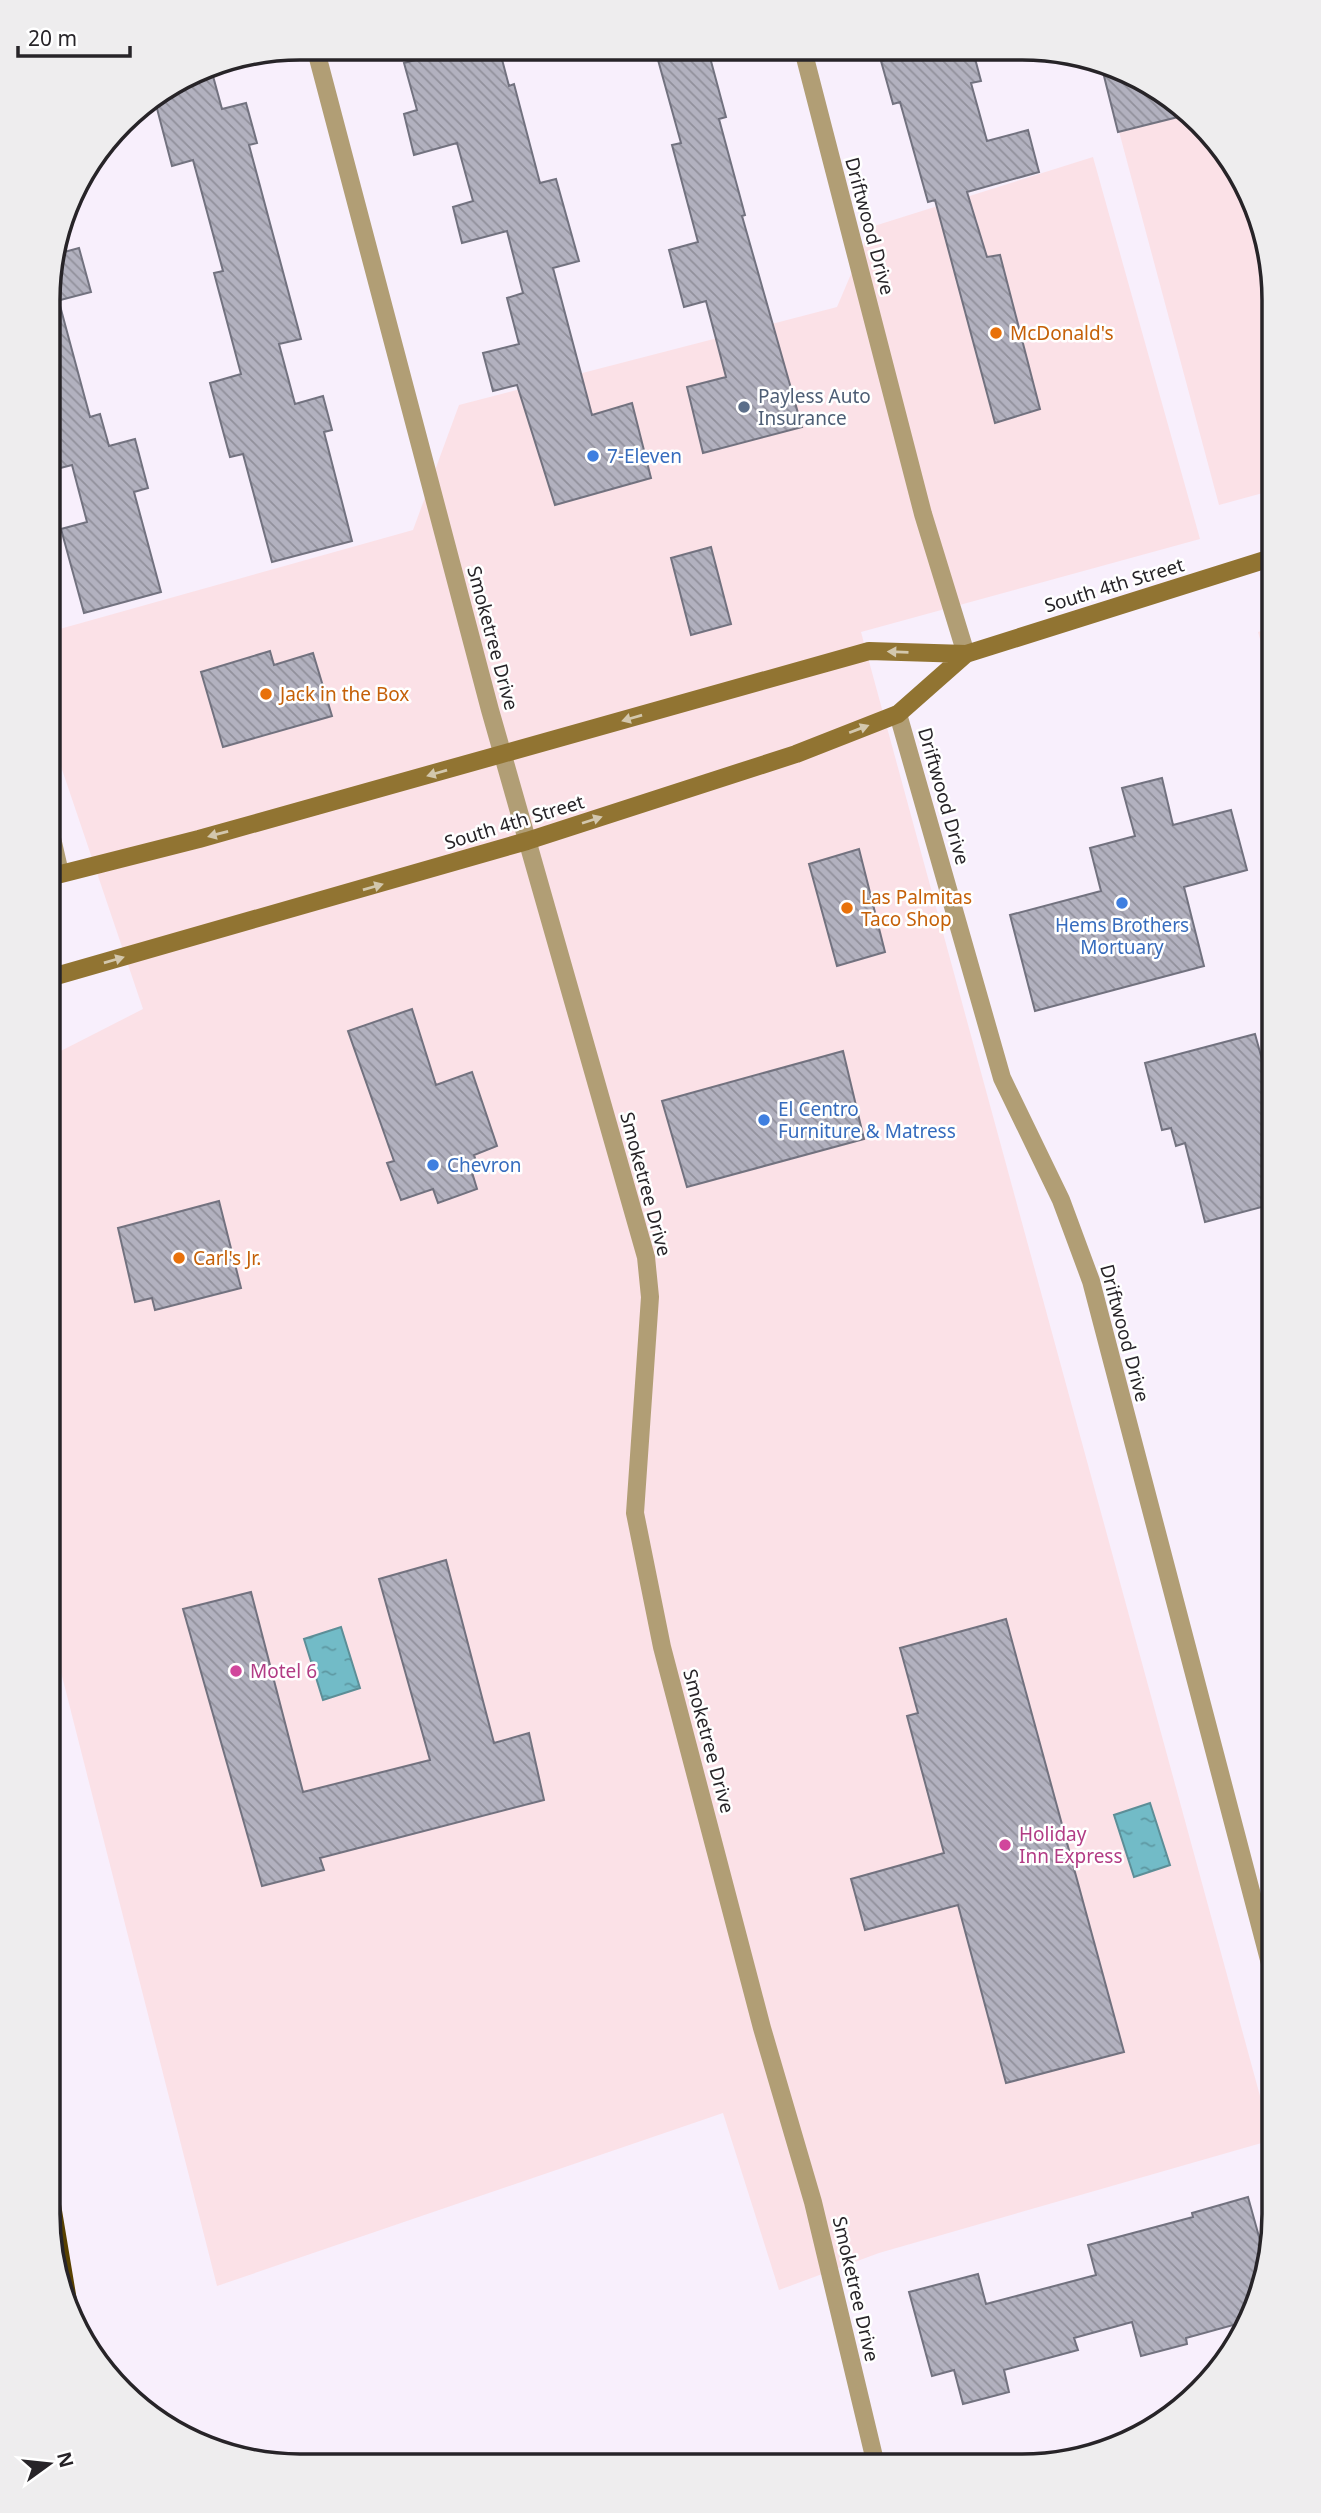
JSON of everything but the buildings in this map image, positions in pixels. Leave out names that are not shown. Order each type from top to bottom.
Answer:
[{"type":"main road","name":"South 4th Street","points":[[60,874],[199,839],[869,651],[966,654],[1262,561]]},
{"type":"main road","name":"South 4th Street","points":[[60,975],[527,841],[796,754],[898,714],[966,654]]},
{"type":"street","name":"Smoketree Drive","points":[[318,60],[503,755],[646,1257],[650,1297],[635,1513],[657,1622],[762,2028],[813,2202],[873,2454]]},
{"type":"street","name":"Driftwood Drive","points":[[806,60],[923,514],[966,654]]},
{"type":"street","name":"Driftwood Drive","points":[[898,714],[1002,1078],[1061,1200],[1091,1281],[1261,1930]]},
{"type":"shaded area","points":[[1104,74],[1155,100],[1180,119],[1202,141],[1221,166],[1249,223],[1259,269],[1262,300],[1262,493],[1219,505]]},
{"type":"shaded area","points":[[1093,157],[1200,539],[861,632],[1261,2100],[1261,2143],[879,2253],[779,2290],[723,2113],[217,2286],[60,1668],[60,1051],[143,1009],[60,764],[60,629],[413,530],[459,405],[837,307],[871,227]]},
{"type":"water","points":[[341,1627],[360,1688],[323,1700],[304,1639]]},
{"type":"water","points":[[1150,1803],[1170,1865],[1134,1877],[1114,1815]]},
{"type":"place","name":"McDonald's","points":[[996,333]]},
{"type":"place","name":"Payless Auto Insurance","points":[[744,407]]},
{"type":"place","name":"7-Eleven","points":[[593,456]]},
{"type":"place","name":"Jack in the Box","points":[[266,694]]},
{"type":"place","name":"Hems Brothers Mortuary","points":[[1122,903]]},
{"type":"place","name":"Las Palmitas Taco Shop","points":[[847,908]]},
{"type":"place","name":"El Centro Furniture & Matress","points":[[764,1120]]},
{"type":"place","name":"Chevron","points":[[433,1165]]},
{"type":"place","name":"Carl's Jr.","points":[[179,1258]]},
{"type":"place","name":"Motel 6","points":[[236,1671]]},
{"type":"place","name":"Holiday Inn Express","points":[[1005,1845]]}]
